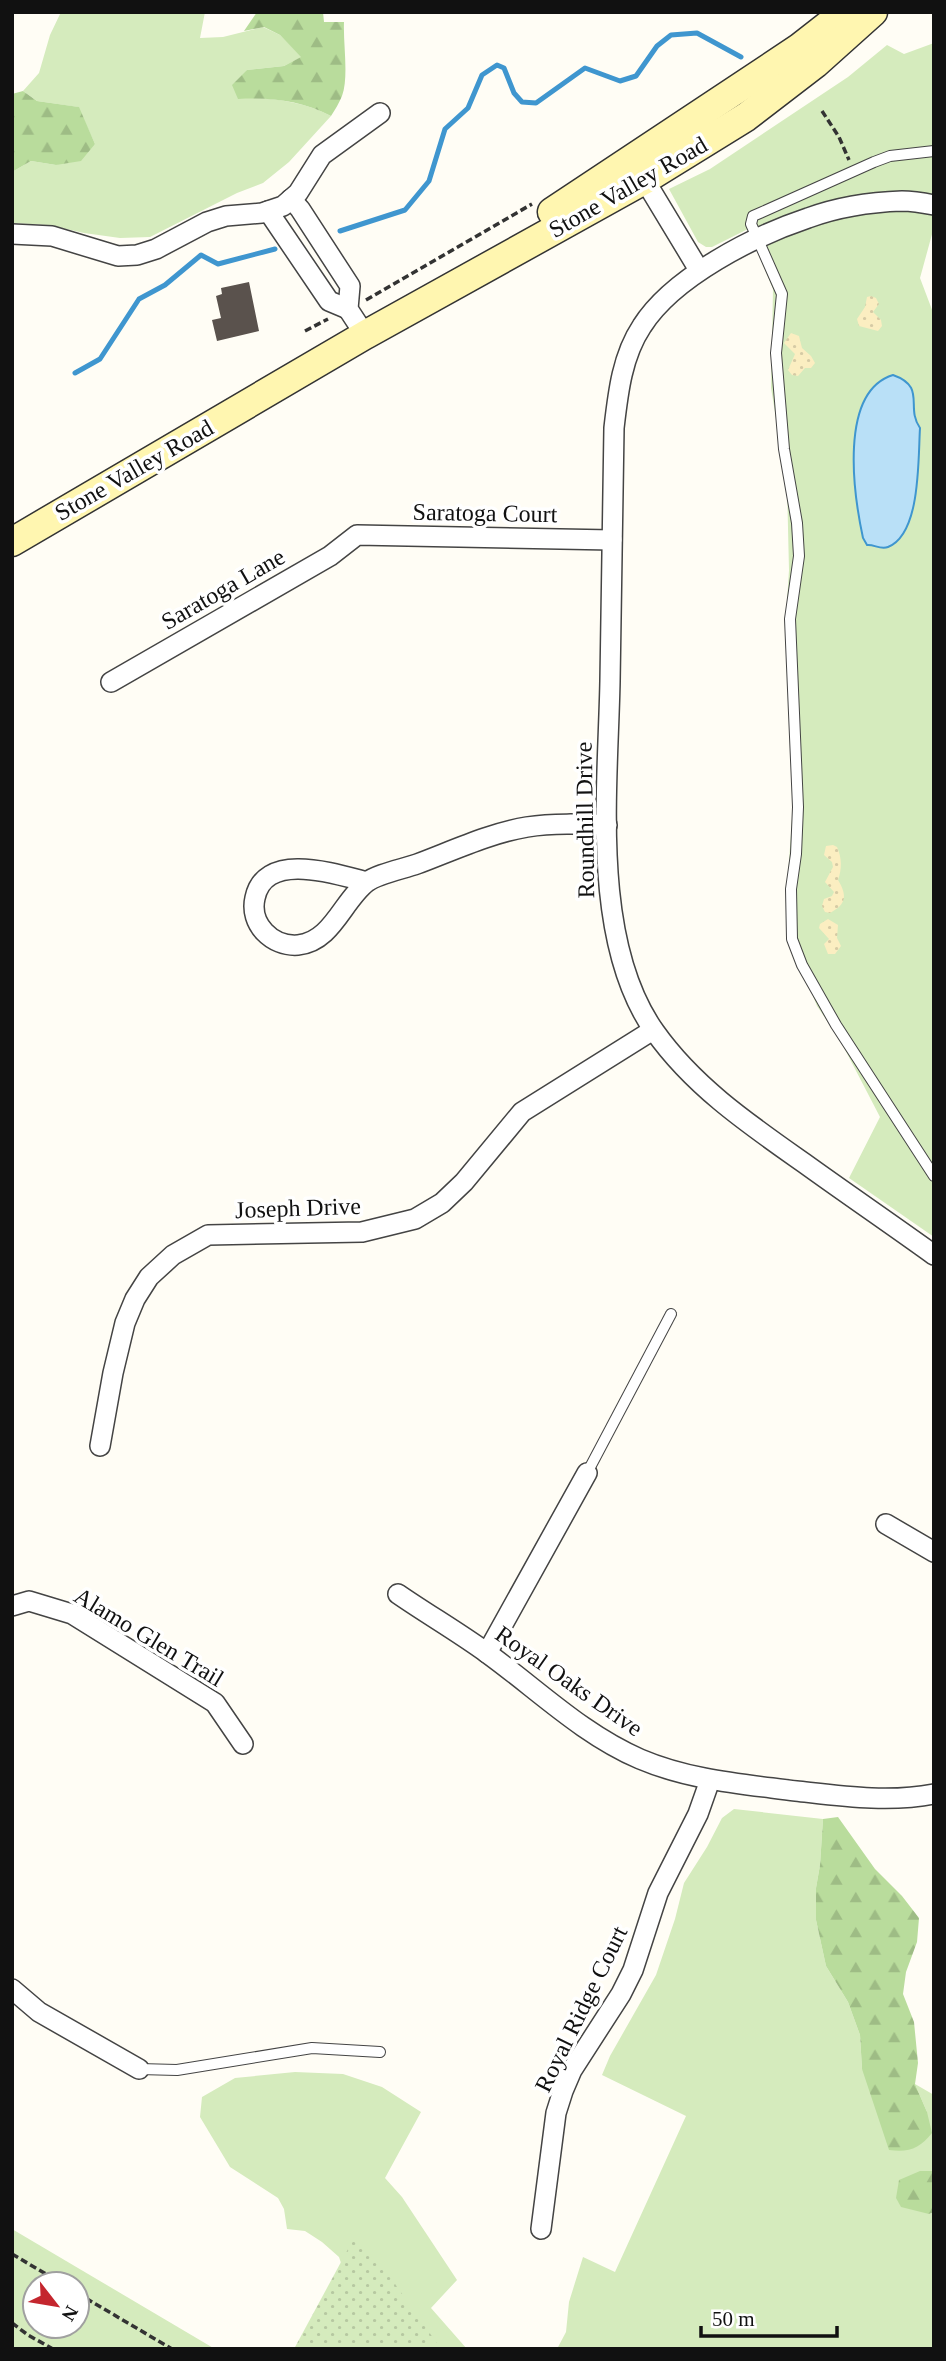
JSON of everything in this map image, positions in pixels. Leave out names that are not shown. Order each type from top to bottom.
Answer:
[{"type":"street","name":"Stone Valley Road","points":[[638,170],[845,12]]},
{"type":"street","name":"Stone Valley Road","points":[[15,535],[365,335],[638,170],[746,117],[816,64],[873,12]]},
{"type":"street","points":[[281,205],[298,193],[322,155],[380,113]]},
{"type":"street","points":[[638,170],[699,270]]},
{"type":"street","name":"Roundhill Drive","points":[[934,205],[905,201],[862,205],[809,217],[758,239],[699,270],[662,302],[642,325],[631,347],[618,389],[614,428],[607,825],[611,910],[618,950],[636,998],[653,1030],[689,1072],[728,1109],[934,1255]]},
{"type":"street","points":[[281,205],[329,301],[348,309],[365,335]]},
{"type":"street","points":[[12,234],[52,236],[118,256],[137,255],[156,249],[206,222],[226,216],[281,205],[300,209],[350,286],[348,309]]},
{"type":"street","name":"Saratoga Court","points":[[357,535],[612,540]]},
{"type":"street","name":"Saratoga Lane","points":[[111,682],[330,556],[357,535]]},
{"type":"street","points":[[367,882],[311,870],[282,870],[264,880],[259,887],[255,898],[256,917],[265,933],[276,941],[291,945],[310,943],[326,932],[367,882],[493,836],[527,827],[607,825]]},
{"type":"street","name":"Joseph Drive","points":[[100,1446],[125,1322],[149,1277],[173,1255],[208,1235],[362,1232],[415,1219],[442,1203],[464,1182],[522,1112],[653,1030]]},
{"type":"street","points":[[487,1653],[587,1473]]},
{"type":"street","points":[[886,1524],[934,1552]]},
{"type":"street","name":"Royal Oaks Drive","points":[[398,1594],[487,1653],[551,1704],[615,1748],[642,1760],[710,1780],[817,1793],[884,1799],[934,1794]]},
{"type":"street","name":"Alamo Glen Trail","points":[[12,1606],[29,1601],[72,1614],[215,1703],[243,1744]]},
{"type":"street","name":"Royal Ridge Court","points":[[541,2229],[556,2113],[563,2091],[572,2070],[621,1994],[633,1970],[659,1893],[698,1814],[710,1780]]},
{"type":"street","points":[[12,1989],[39,2012],[139,2069]]},
{"type":"lane","points":[[934,150],[890,156],[753,216],[751,223],[782,294],[776,354],[799,556],[790,619],[798,807],[791,889],[792,939],[802,965],[836,1025],[934,1176]]},
{"type":"lane","points":[[587,1473],[671,1314]]},
{"type":"lane","points":[[139,2069],[177,2070],[312,2048],[380,2052]]},
{"type":"path","points":[[822,111],[839,137],[854,171]]},
{"type":"path","points":[[305,331],[377,295],[538,201]]},
{"type":"path","points":[[12,2254],[39,2270]]},
{"type":"path","points":[[91,2300],[172,2349]]},
{"type":"path","points":[[12,2323],[53,2349]]},
{"type":"green space","points":[[61,12],[205,12],[200,38],[223,37],[263,27],[280,35],[302,57],[284,66],[247,70],[238,98],[286,101],[331,116],[289,162],[263,183],[237,193],[150,237],[120,238],[49,225],[12,223],[12,172],[31,161],[56,165],[95,144],[78,107],[37,101],[23,91],[39,73],[50,35]]},
{"type":"green space","points":[[257,12],[323,12],[324,22],[344,22],[344,88],[331,116],[286,101],[238,99],[232,85],[247,70],[284,66],[301,57],[280,35],[264,27],[244,31]]},
{"type":"green space","points":[[934,43],[934,227],[920,278],[934,315],[934,1237],[849,1178],[880,1117],[840,1040],[817,1006],[787,932],[795,777],[785,635],[789,570],[787,485],[771,388],[773,289],[748,229],[712,247],[706,247],[698,242],[669,189],[710,169],[848,77],[887,45],[904,54]]},
{"type":"green space","points":[[23,91],[37,101],[79,107],[95,144],[81,161],[56,165],[31,161],[12,172],[12,94]]},
{"type":"green space","points":[[734,1809],[823,1819],[816,1888],[816,1920],[826,1966],[848,2002],[860,2035],[862,2069],[927,2112],[915,2084],[934,2095],[934,2171],[920,2171],[929,2214],[934,2212],[934,2349],[557,2349],[566,2332],[569,2302],[583,2257],[615,2272],[686,2116],[602,2075],[656,1975],[684,1883],[722,1818]]},
{"type":"green space","points":[[838,1817],[875,1869],[919,1918],[917,1942],[906,1972],[903,1994],[914,2022],[918,2063],[915,2084],[927,2112],[932,2133],[918,2146],[908,2150],[889,2150],[862,2069],[860,2035],[848,2002],[826,1966],[816,1920],[816,1888],[823,1819]]},
{"type":"green space","points":[[295,2072],[343,2074],[382,2087],[421,2112],[385,2178],[402,2197],[457,2280],[431,2308],[467,2349],[341,2349],[345,2275],[339,2257],[305,2231],[287,2229],[284,2209],[278,2198],[230,2167],[200,2117],[202,2097],[235,2078]]},
{"type":"green space","points":[[920,2171],[934,2171],[934,2212],[929,2214],[901,2207],[896,2198],[899,2180]]},
{"type":"green space","points":[[12,2229],[81,2270],[21,2270],[21,2340],[91,2340],[91,2276],[215,2349],[12,2349]]},
{"type":"green space","points":[[354,2238],[369,2247],[441,2349],[294,2349]]},
{"type":"sand","points":[[867,297],[876,298],[879,304],[873,312],[881,320],[882,326],[878,331],[859,326],[857,319],[865,307]]},
{"type":"sand","points":[[791,333],[799,336],[802,348],[815,363],[811,368],[805,368],[798,376],[792,375],[788,370],[795,354],[784,343]]},
{"type":"sand","points":[[826,846],[837,847],[840,855],[838,880],[844,899],[840,906],[830,913],[825,912],[822,906],[824,899],[832,896],[834,892],[825,882],[833,867],[832,862],[824,855]]},
{"type":"sand","points":[[828,919],[838,925],[837,938],[841,946],[835,954],[828,954],[824,944],[829,939],[819,928],[820,924]]},
{"type":"water","points":[[893,375],[909,385],[913,392],[914,413],[920,428],[918,476],[907,527],[899,539],[882,548],[867,545],[863,538],[856,497],[854,447],[857,423],[864,402],[876,385]]},
{"type":"building","points":[[249,282],[259,331],[217,341],[212,320],[221,318],[216,296],[222,294],[221,288]]},
{"type":"waterway","points":[[340,231],[405,210],[429,181],[445,129],[468,108],[482,75],[497,65],[504,68],[514,93],[522,102],[536,103],[585,68],[620,81],[636,76],[657,46],[671,35],[697,33],[741,57]]},
{"type":"waterway","points":[[75,373],[100,359],[139,299],[165,285],[201,255],[218,264],[275,249]]}]
